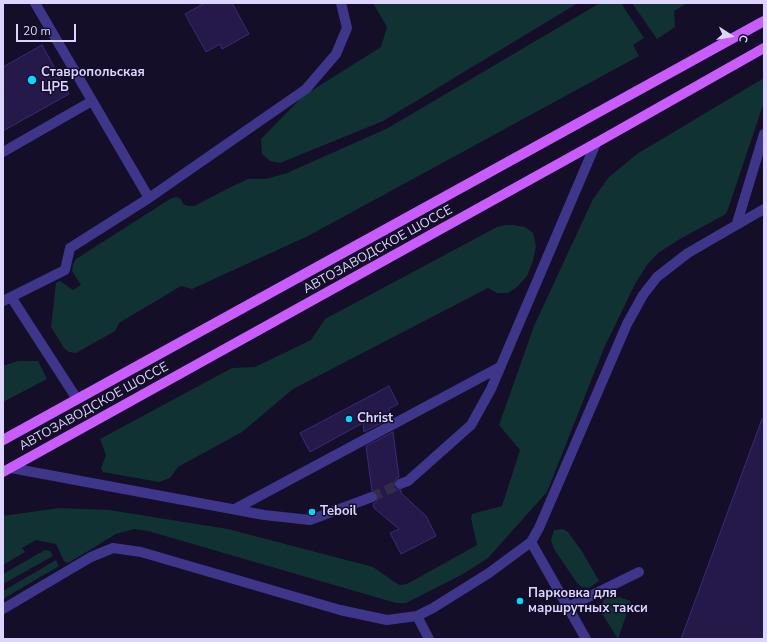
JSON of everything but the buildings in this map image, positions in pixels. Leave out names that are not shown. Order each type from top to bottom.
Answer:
[{"type":"main road","name":"АВТОЗАВОДСКОЕ ШОССЕ","points":[[3,440],[764,21]]},
{"type":"main road","name":"АВТОЗАВОДСКОЕ ШОССЕ","points":[[7,470],[764,48]]},
{"type":"street","points":[[35,3],[149,198]]},
{"type":"street","points":[[77,399],[7,299],[65,270],[70,248],[149,198],[306,88],[336,54],[348,28],[341,3]]},
{"type":"street","points":[[3,152],[92,101]]},
{"type":"street","points":[[737,224],[764,134]]},
{"type":"street","points":[[400,484],[408,481],[471,425],[491,389],[596,143]]},
{"type":"street","points":[[3,609],[91,557],[113,548],[141,552],[340,610],[387,620],[417,616],[433,608],[489,573],[531,542],[539,528],[627,324],[643,295],[657,277],[688,253],[764,209]]},
{"type":"street","points":[[235,509],[500,367]]},
{"type":"street","points":[[7,470],[235,509],[310,520],[372,497]]},
{"type":"street","points":[[531,542],[586,639]]},
{"type":"street","points":[[568,607],[639,572]]},
{"type":"street","points":[[417,616],[429,639]]},
{"type":"green space","points":[[373,3],[578,3],[383,121],[280,163],[270,161],[262,154],[261,139],[303,96],[381,47],[387,27]]},
{"type":"green space","points":[[600,3],[621,3],[644,38],[633,45],[639,56],[308,236],[192,289],[181,286],[119,323],[115,331],[76,353],[69,352],[64,348],[51,327],[56,283],[60,281],[73,290],[81,285],[72,271],[73,264],[76,259],[170,199],[176,197],[181,199],[183,204],[194,206],[248,179],[266,179],[287,173],[388,128]]},
{"type":"green space","points":[[632,3],[687,3],[674,11],[675,27],[657,39]]},
{"type":"green space","points":[[764,78],[764,102],[727,212],[658,253],[647,265],[635,284],[604,348],[547,492],[488,558],[463,574],[406,603],[396,603],[148,531],[134,529],[116,534],[67,563],[64,561],[56,544],[36,540],[22,548],[25,552],[3,565],[3,516],[59,508],[109,510],[228,529],[373,567],[400,585],[407,584],[477,545],[471,518],[472,514],[502,506],[520,450],[499,425],[534,326],[593,199],[609,177],[637,154]]},
{"type":"green space","points":[[505,225],[525,227],[533,233],[536,246],[533,261],[527,276],[517,287],[508,293],[497,293],[488,288],[293,389],[242,432],[178,467],[170,478],[159,482],[103,472],[101,468],[106,455],[100,439],[232,368],[255,367],[311,340],[325,319],[497,227]]},
{"type":"green space","points":[[18,361],[38,361],[47,379],[3,402],[3,366]]},
{"type":"green space","points":[[563,529],[568,532],[583,553],[599,581],[589,588],[582,587],[577,583],[554,549],[551,540],[554,530]]},
{"type":"green space","points":[[45,550],[50,551],[53,556],[3,584],[3,574]]},
{"type":"green space","points":[[56,560],[59,566],[3,599],[3,591]]},
{"type":"green space","points":[[609,594],[631,601],[618,639],[601,612],[600,605]]},
{"type":"tunnel","points":[[372,497],[400,484]]},
{"type":"place","name":"Ставропольская ЦРБ","points":[[32,80]]},
{"type":"place","name":"Christ","points":[[349,419]]},
{"type":"place","name":"Teboil","points":[[312,512]]},
{"type":"place","name":"Парковка для маршрутных такси","points":[[520,601]]}]
